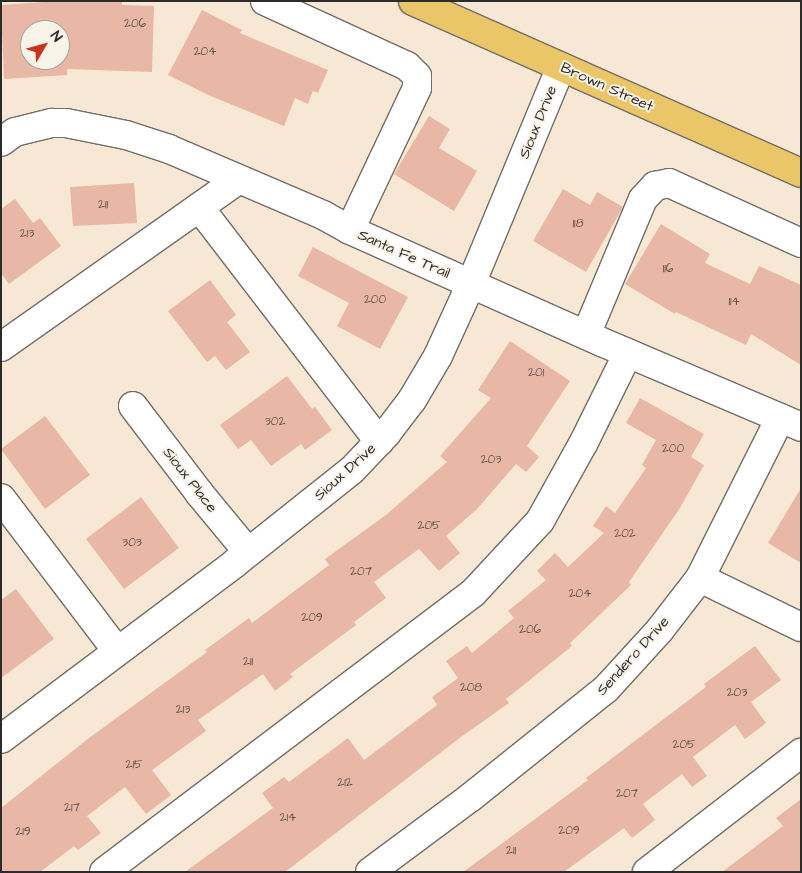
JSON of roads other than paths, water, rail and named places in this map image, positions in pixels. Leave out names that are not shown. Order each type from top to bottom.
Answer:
[{"type":"main road","name":"Brown Street","points":[[413,1],[801,173]]},
{"type":"street","points":[[265,1],[407,66],[416,76],[417,88],[350,230]]},
{"type":"street","name":"Sioux Drive","points":[[1,739],[248,552],[352,470],[379,442],[412,400],[429,371],[472,284],[561,67]]},
{"type":"street","name":"Santa Fe Trail","points":[[1,142],[15,132],[52,123],[66,123],[126,135],[169,149],[323,214],[350,230],[586,335],[791,423]]},
{"type":"street","points":[[1,347],[239,179]]},
{"type":"street","points":[[586,335],[643,199],[655,186],[669,183],[801,243]]},
{"type":"street","points":[[199,207],[379,442]]},
{"type":"street","points":[[104,872],[473,594],[540,521],[584,442],[628,353]]},
{"type":"street","name":"Sioux Place","points":[[134,406],[200,494],[248,552]]},
{"type":"street","name":"Sendero Drive","points":[[370,872],[471,797],[606,689],[659,631],[700,578],[791,423]]},
{"type":"street","points":[[1,498],[117,651]]},
{"type":"street","points":[[700,578],[801,627]]},
{"type":"street","points":[[647,872],[801,753]]}]
